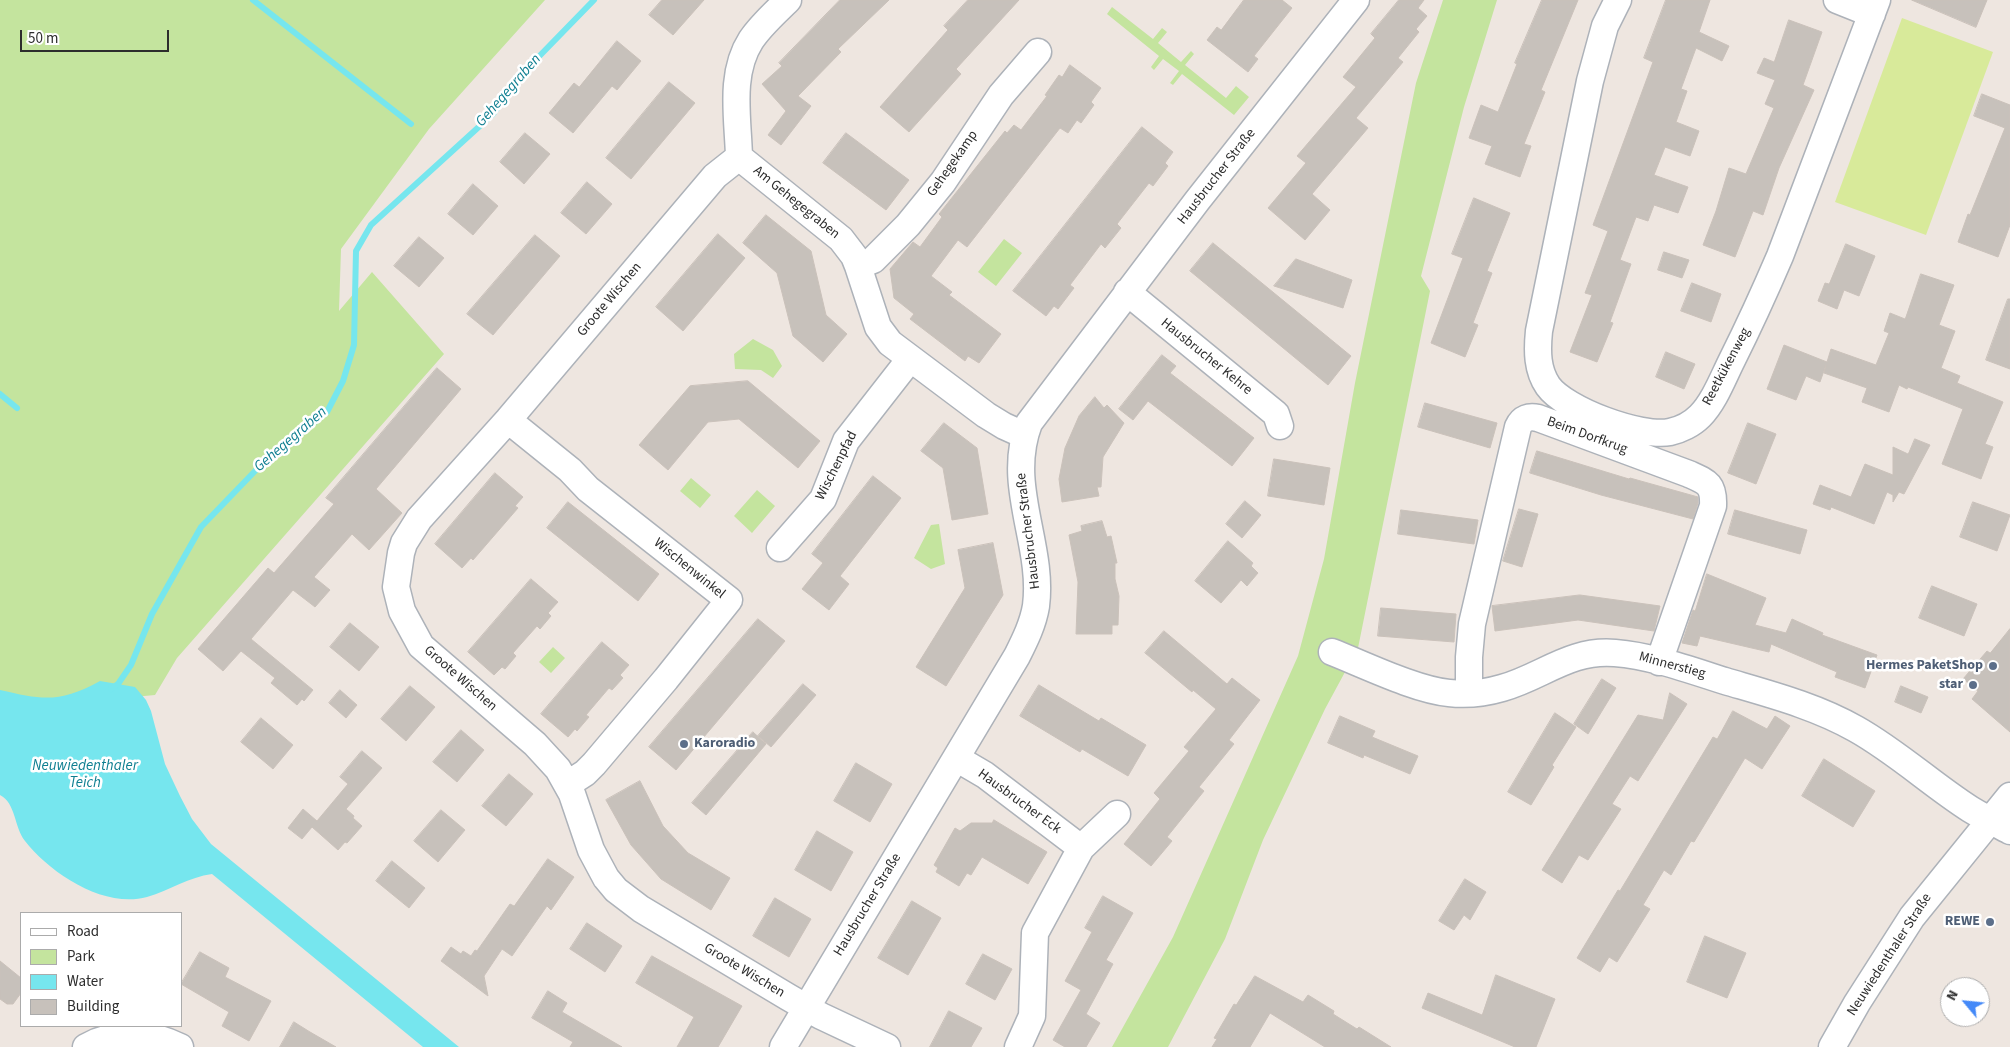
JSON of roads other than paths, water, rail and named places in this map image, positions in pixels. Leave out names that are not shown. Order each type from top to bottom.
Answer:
[{"type":"street","name":"Am Gehegegraben","points":[[788,0],[760,28],[742,59],[736,90],[739,157],[832,230],[849,248],[858,266],[878,327],[890,343],[986,415],[1024,435]]},
{"type":"street","name":"Hausbrucher Straße","points":[[783,1047],[1017,656],[1028,634],[1034,616],[1036,581],[1021,482],[1024,435],[1034,414],[1356,0]]},
{"type":"street","name":"Reetkükenweg","points":[[1618,0],[1606,26],[1590,82],[1539,331],[1538,356],[1543,377],[1548,386],[1561,399],[1571,406],[1600,418],[1648,433],[1670,432],[1691,423],[1700,416],[1720,385],[1777,264],[1875,7],[1837,0]]},
{"type":"street","name":"Gehegekamp","points":[[858,266],[873,260],[908,225],[942,182],[1001,95],[1038,52]]},
{"type":"street","name":"Groote Wischen","points":[[739,157],[715,176],[508,420],[411,530],[400,553],[396,587],[402,611],[421,646],[535,744],[558,769],[568,784],[591,850],[606,878],[616,890],[641,910],[806,1008]]},
{"type":"street","name":"Hausbrucher Kehre","points":[[1127,292],[1276,414],[1280,426]]},
{"type":"street","name":"Wischenpfad","points":[[780,548],[823,498],[849,438],[910,359]]},
{"type":"street","name":"Beim Dorfkrug","points":[[1469,693],[1470,648],[1479,590],[1518,427],[1520,422],[1530,417],[1538,418],[1689,474],[1707,482],[1711,488],[1713,506],[1659,662]]},
{"type":"street","name":"Wischenwinkel","points":[[508,420],[570,470],[588,489],[729,600],[666,679],[594,764],[585,773],[568,784]]},
{"type":"street","name":"Minnerstieg","points":[[1332,652],[1431,690],[1448,693],[1469,693],[1502,688],[1578,655],[1598,652],[1617,653],[1659,662],[1772,695],[1825,714],[1855,728],[1964,805],[2000,826]]},
{"type":"street","name":"Hausbrucher Eck","points":[[956,758],[985,775],[1081,848]]},
{"type":"street","name":"Neuwiedenthaler Straße","points":[[1832,1047],[1857,1003],[1912,917],[2000,826],[2010,796]]},
{"type":"street","points":[[1018,1047],[1032,1016],[1035,934],[1081,848],[1117,814]]},
{"type":"street","points":[[806,1008],[887,1047]]},
{"type":"street","points":[[86,1047],[100,1039],[131,1035],[160,1039],[180,1047]]},
{"type":"water","name":"Neuwiedenthaler Teich","points":[[100,681],[135,687],[146,700],[151,711],[165,764],[192,819],[211,844],[459,1047],[423,1047],[212,874],[195,878],[147,897],[113,898],[79,886],[63,876],[36,853],[21,835],[12,809],[0,795],[0,690],[28,696],[51,698],[74,693]]},
{"type":"waterway","points":[[253,0],[411,124]]},
{"type":"waterway","name":"Gehegegraben","points":[[111,689],[118,684],[131,665],[152,614],[201,527],[257,469],[327,412],[343,381],[354,345],[356,251],[371,225],[493,114],[519,77],[594,0]]},
{"type":"waterway","points":[[0,394],[17,408]]},
{"type":"place","name":"Hermes PaketShop","points":[[1993,666]]},
{"type":"place","name":"star","points":[[1973,685]]},
{"type":"place","name":"Karoradio","points":[[684,744]]},
{"type":"place","name":"REWE","points":[[1990,922]]}]
